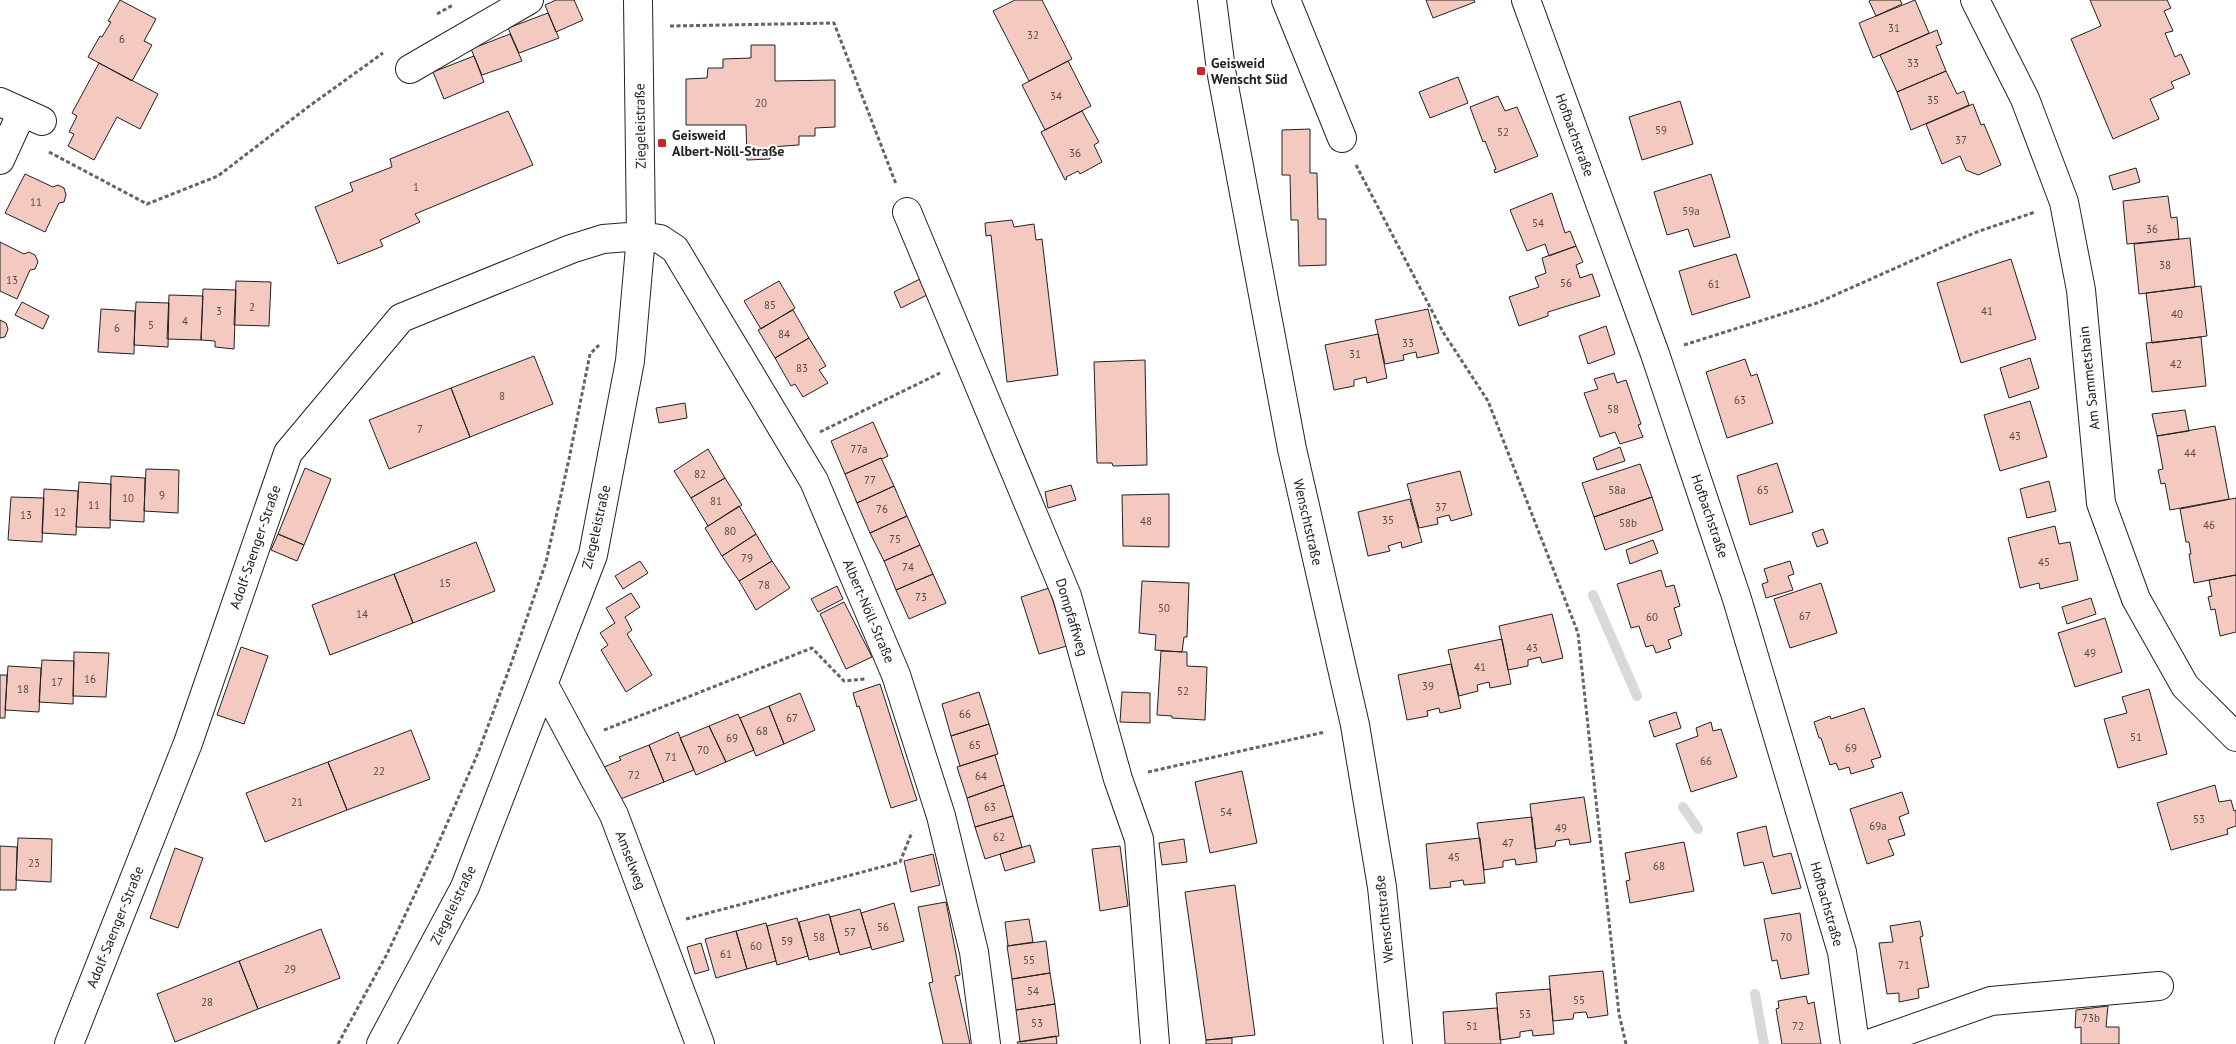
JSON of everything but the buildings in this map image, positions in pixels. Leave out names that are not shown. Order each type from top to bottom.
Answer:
[{"type":"street","points":[[410,69],[530,0]]},
{"type":"street","name":"Ziegeleistraße","points":[[382,1044],[465,888],[593,555],[630,361],[641,236],[638,0]]},
{"type":"street","name":"Wenschtstraße","points":[[1212,0],[1221,70],[1292,449],[1355,725],[1382,887],[1398,1044]]},
{"type":"street","points":[[1286,0],[1342,138]]},
{"type":"street","name":"Hofbachstraße","points":[[1526,0],[1655,354],[1737,599],[1842,952],[1855,1044]]},
{"type":"street","name":"Am Sammetshain","points":[[1975,0],[2025,99],[2064,202],[2081,290],[2101,503],[2136,599],[2185,686],[2236,737]]},
{"type":"street","points":[[0,160],[19,117]]},
{"type":"street","name":"Dompfaffweg","points":[[907,212],[1067,596],[1118,779],[1139,839],[1155,1044]]},
{"type":"street","name":"Albert-Nöll-Straße","points":[[641,236],[660,238],[675,248],[814,481],[896,675],[941,816],[974,952],[986,1044]]},
{"type":"street","name":"Adolf-Saenger-Straße","points":[[69,1044],[188,743],[288,453],[401,318],[603,239],[641,236]]},
{"type":"street","name":"Amselweg","points":[[544,684],[614,815],[700,1044]]},
{"type":"street","points":[[1869,1044],[1991,1002],[2159,986]]},
{"type":"path","points":[[434,17],[456,4]]},
{"type":"path","points":[[638,27],[834,23],[907,212]]},
{"type":"path","points":[[19,117],[147,204],[218,176],[386,50]]},
{"type":"path","points":[[1342,138],[1443,332],[1488,401],[1578,633],[1619,1014],[1626,1044]]},
{"type":"path","points":[[1679,346],[1816,303],[1974,233],[2020,217]]},
{"type":"path","points":[[338,1044],[387,954],[435,851],[478,754],[511,664],[546,562],[570,459],[590,354],[634,312]]},
{"type":"path","points":[[793,445],[969,359]]},
{"type":"path","points":[[575,742],[812,648],[844,681],[896,675]]},
{"type":"path","points":[[1118,779],[1355,725]]},
{"type":"path","points":[[656,928],[900,862],[912,832]]},
{"type":"waterway","points":[[1593,595],[1637,696]]},
{"type":"waterway","points":[[1683,807],[1698,829]]},
{"type":"waterway","points":[[1755,994],[1764,1044]]},
{"type":"place","name":"Geisweid Wenscht Süd","points":[[1201,71]]},
{"type":"place","name":"Geisweid Albert-Nöll-Straße","points":[[662,143]]}]
